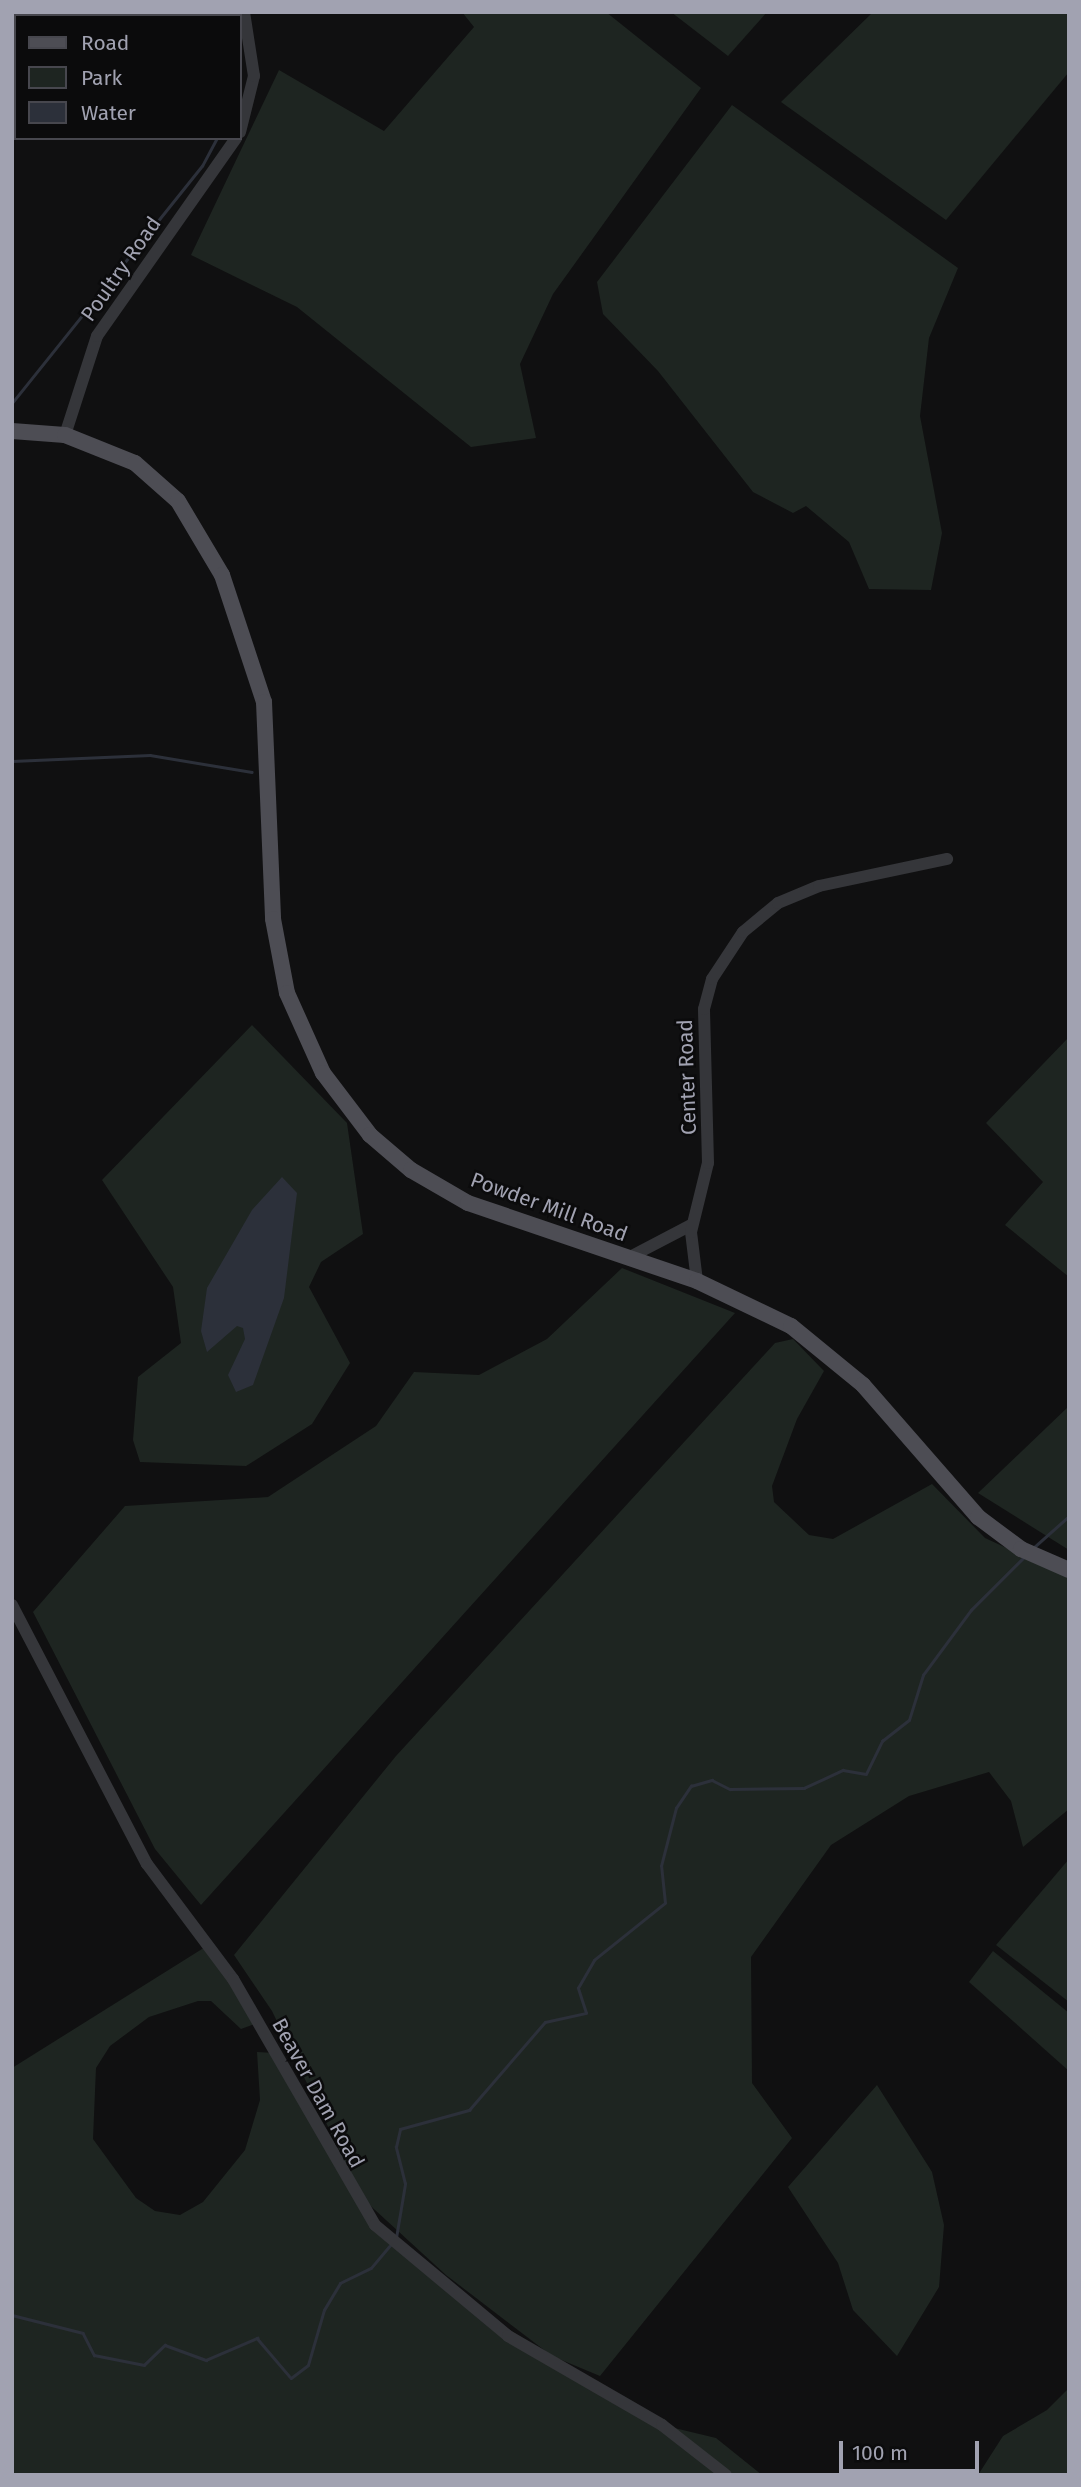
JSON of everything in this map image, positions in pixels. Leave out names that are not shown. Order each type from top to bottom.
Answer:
[{"type":"main road","name":"Powder Mill Road","points":[[12,431],[65,435],[120,453],[167,490],[199,530],[241,618],[267,719],[280,965],[323,1073],[370,1135],[430,1183],[501,1216],[697,1280],[775,1317],[832,1355],[962,1504],[1028,1553],[1069,1570]]},
{"type":"street","points":[[242,124],[254,76],[244,12]]},
{"type":"street","name":"Poultry Road","points":[[65,435],[97,336],[235,140]]},
{"type":"street","name":"Center Road","points":[[697,1280],[691,1225],[709,1148],[706,993],[727,954],[762,914],[796,894],[947,859]]},
{"type":"street","points":[[628,1258],[691,1225]]},
{"type":"street","name":"Beaver Dam Road","points":[[12,1605],[147,1864],[221,1960],[351,2194],[398,2246],[518,2343],[662,2425],[726,2475]]},
{"type":"green space","points":[[462,12],[606,12],[701,88],[553,294],[520,364],[536,438],[471,447],[297,307],[191,255],[279,70],[384,131],[474,27]]},
{"type":"green space","points":[[671,12],[767,12],[728,56]]},
{"type":"green space","points":[[873,12],[1069,12],[1069,72],[946,220],[781,102]]},
{"type":"green space","points":[[732,105],[958,268],[929,338],[920,416],[942,533],[931,590],[869,589],[849,542],[806,506],[793,513],[753,492],[658,371],[603,314],[597,282]]},
{"type":"green space","points":[[252,1025],[347,1123],[363,1234],[321,1262],[309,1287],[350,1363],[312,1424],[246,1466],[140,1462],[133,1440],[138,1377],[181,1343],[173,1287],[102,1180]]},
{"type":"green space","points":[[1069,1037],[1069,1277],[1005,1225],[1043,1182],[986,1123]]},
{"type":"green space","points":[[622,1268],[735,1313],[201,1905],[155,1849],[33,1612],[125,1506],[268,1497],[376,1426],[414,1372],[479,1375],[547,1339]]},
{"type":"green space","points":[[793,1339],[824,1371],[797,1419],[772,1486],[774,1502],[809,1535],[833,1539],[932,1484],[985,1538],[1069,1577],[1069,1809],[1023,1847],[1011,1801],[989,1772],[909,1796],[831,1845],[751,1957],[752,2083],[792,2138],[600,2376],[552,2356],[446,2275],[363,2199],[272,2011],[234,1955],[396,1756],[775,1343]]},
{"type":"green space","points":[[1069,1406],[1069,1550],[978,1493]]},
{"type":"green space","points":[[1069,1859],[1069,2002],[996,1945]]},
{"type":"green space","points":[[210,1944],[257,2023],[241,2029],[211,2001],[198,2001],[149,2017],[110,2046],[96,2068],[93,2139],[136,2198],[155,2211],[180,2215],[203,2202],[245,2150],[260,2100],[257,2052],[274,2053],[375,2225],[473,2307],[662,2425],[716,2438],[762,2475],[12,2475],[12,2068]]},
{"type":"green space","points":[[993,1951],[1069,2013],[1069,2071],[969,1982]]},
{"type":"green space","points":[[877,2085],[932,2172],[944,2225],[939,2287],[897,2356],[853,2310],[838,2263],[788,2187]]},
{"type":"green space","points":[[1069,2388],[1069,2475],[978,2475],[1003,2436],[1047,2410]]},
{"type":"water","points":[[282,1177],[297,1193],[284,1298],[253,1385],[236,1392],[228,1375],[245,1339],[243,1328],[237,1326],[207,1352],[201,1331],[207,1288],[252,1210]]},
{"type":"waterway","points":[[12,403],[202,166],[216,140]]},
{"type":"waterway","points":[[12,761],[150,755],[252,772]]},
{"type":"waterway","points":[[1032,1549],[1069,1516]]},
{"type":"waterway","points":[[396,2238],[405,2184],[396,2147],[400,2129],[469,2110],[545,2022],[586,2013],[578,1988],[594,1960],[665,1903],[661,1866],[676,1808],[691,1786],[712,1780],[730,1789],[804,1788],[843,1770],[866,1774],[882,1741],[909,1720],[923,1675],[971,1610],[1025,1556]]},
{"type":"waterway","points":[[12,2315],[83,2333],[94,2355],[144,2365],[165,2345],[206,2360],[257,2338],[291,2378],[308,2365],[324,2310],[340,2283],[371,2268],[392,2243]]}]
